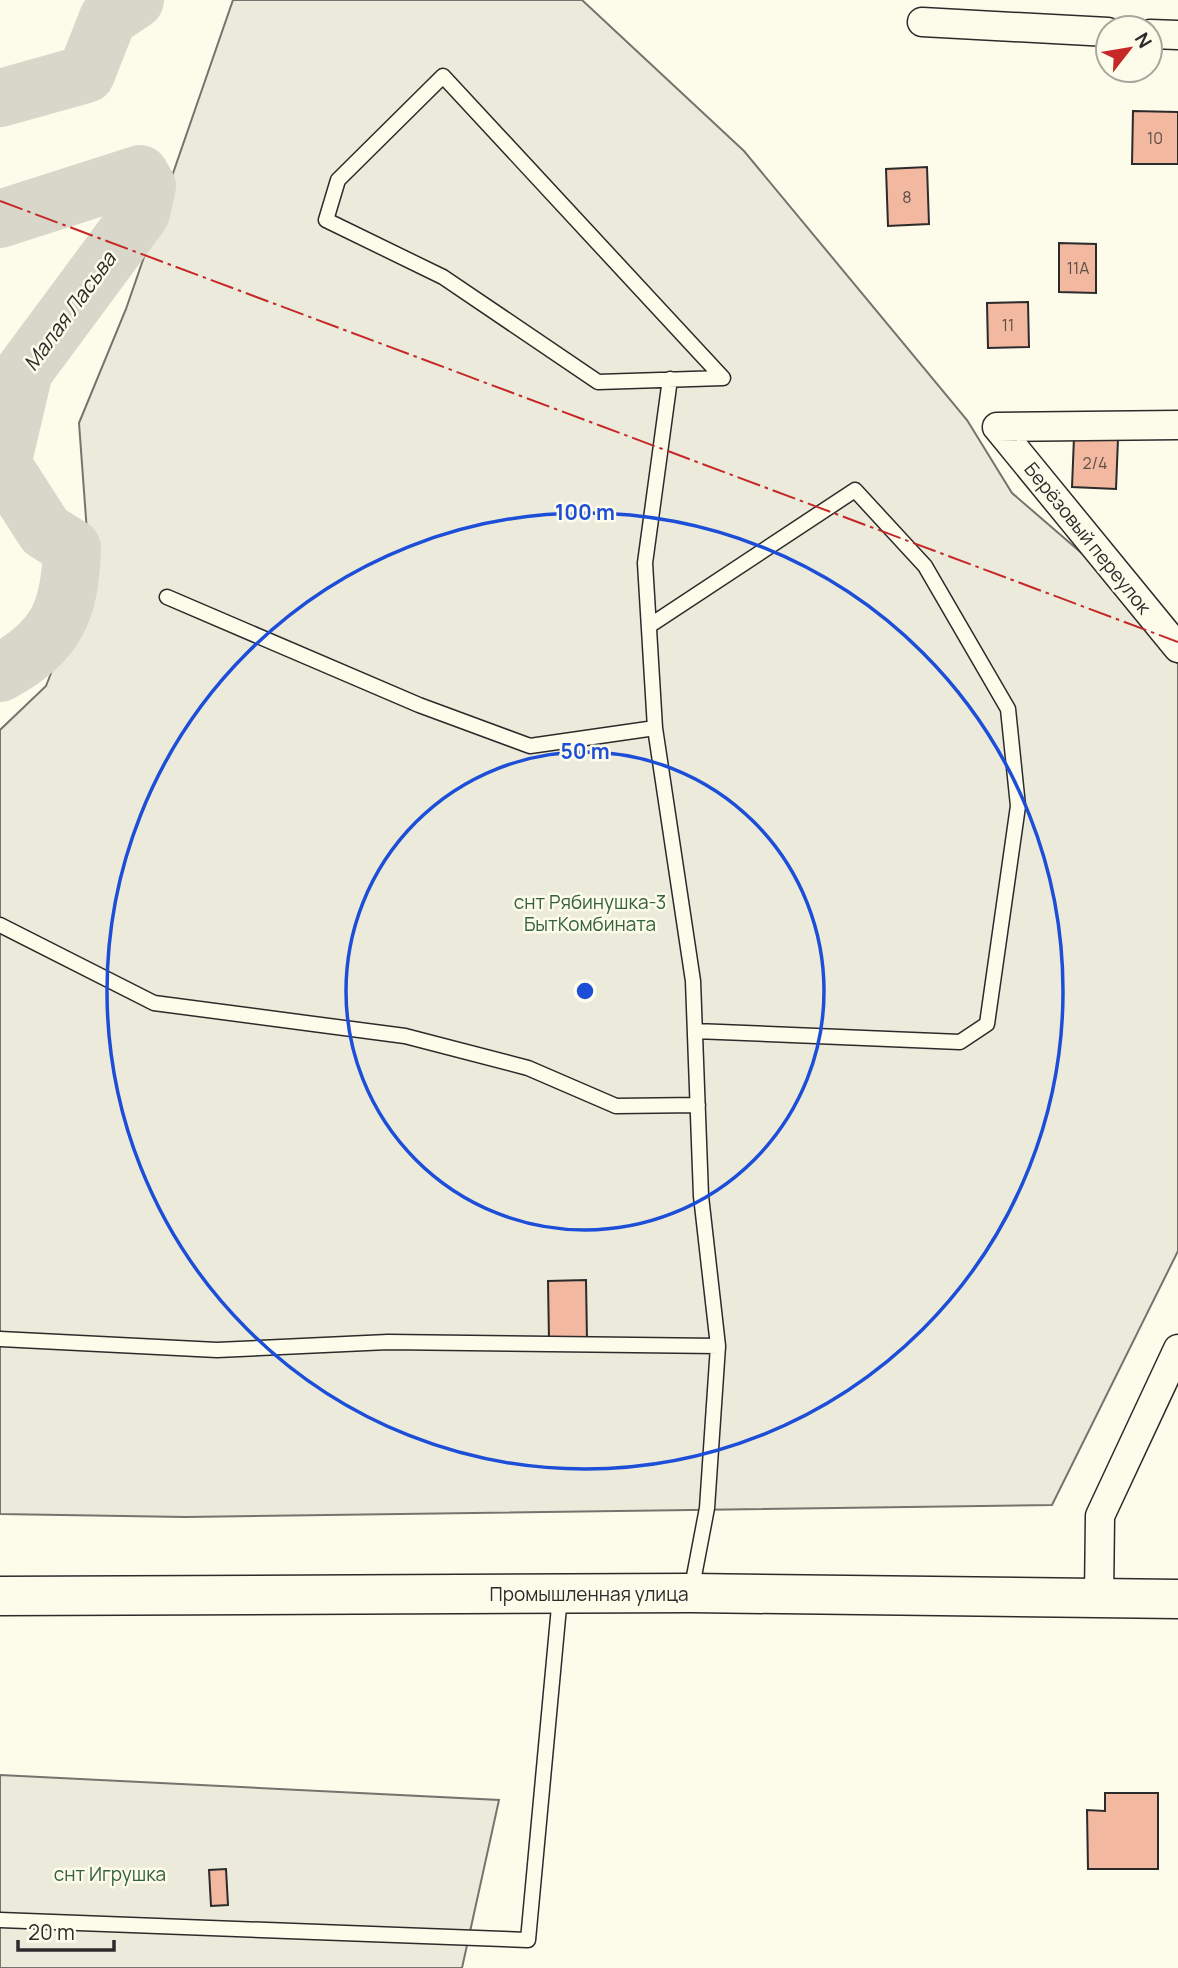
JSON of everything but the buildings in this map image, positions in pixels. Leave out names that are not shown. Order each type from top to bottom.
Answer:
[{"type":"main road","name":"Промышленная улица","points":[[0,1596],[691,1593],[1178,1599]]},
{"type":"street","points":[[922,22],[1094,31]]},
{"type":"street","name":"Берёзовый переулок","points":[[1178,425],[997,427],[1178,648]]},
{"type":"street","points":[[1099,1598],[1100,1516],[1178,1349]]},
{"type":"lane","points":[[443,76],[723,377],[670,379],[598,382],[443,277],[326,220],[338,180],[443,76]]},
{"type":"lane","points":[[670,379],[645,563],[655,728],[693,981],[701,1196],[718,1346],[707,1508],[691,1593]]},
{"type":"lane","points":[[649,626],[855,490],[925,566],[1008,709],[1018,806],[987,1024],[960,1042],[695,1031]]},
{"type":"lane","points":[[167,597],[419,705],[530,746],[655,728]]},
{"type":"lane","points":[[0,925],[154,1003],[405,1036],[528,1068],[615,1106],[698,1105]]},
{"type":"lane","points":[[0,1339],[217,1350],[388,1342],[718,1346]]},
{"type":"lane","points":[[0,1920],[528,1940],[560,1594]]},
{"type":"green space","name":"снт Рябинушка-3 БытКомбината","points":[[233,0],[582,0],[744,151],[967,420],[1012,493],[1085,556],[1178,664],[1178,1251],[1052,1505],[185,1517],[0,1514],[0,730],[46,686],[90,573],[79,423],[126,309]]},
{"type":"green space","name":"снт Игрушка","points":[[0,1775],[499,1800],[462,1968],[0,1968]]},
{"type":"waterway","name":"Малая Ласьва","points":[[0,98],[86,74],[108,18],[135,0]]},
{"type":"waterway","name":"Малая Ласьва","points":[[0,219],[140,174],[147,186],[141,213],[24,371],[2,464],[45,531],[72,548],[71,570],[68,590],[57,622],[35,649],[0,673]]},
{"type":"power","points":[[0,201],[1178,642]]}]
